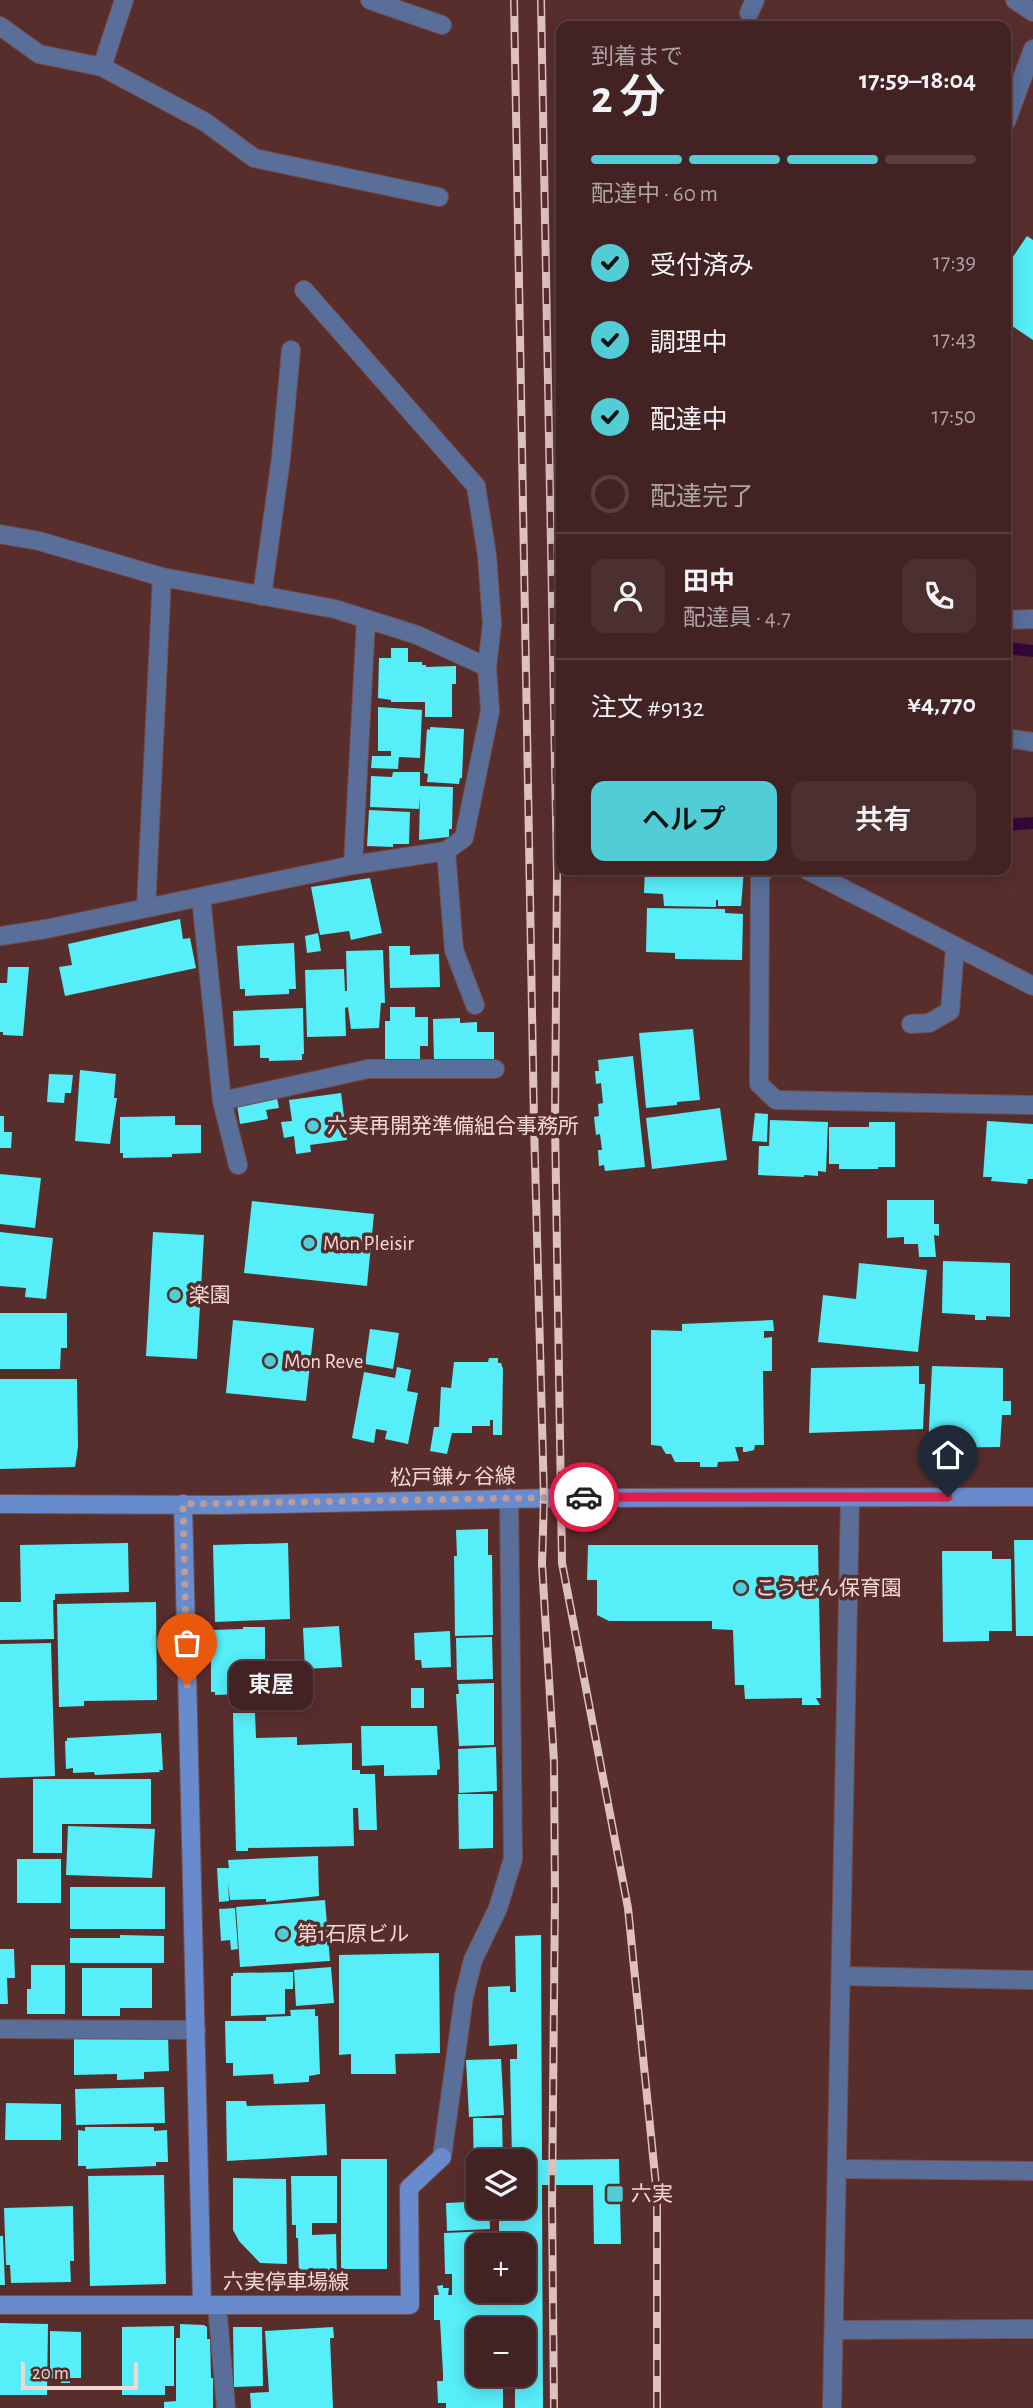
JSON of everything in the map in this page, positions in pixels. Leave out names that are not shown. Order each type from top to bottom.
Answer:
[{"type":"main road","name":"松戸鎌ヶ谷線","points":[[0,1504],[183,1504],[509,1498],[1033,1497]]},
{"type":"main road","points":[[183,1504],[196,2030],[209,2305]]},
{"type":"main road","name":"六実停車場線","points":[[0,2305],[410,2305],[409,2188],[442,2157]]},
{"type":"street","points":[[102,67],[124,0]]},
{"type":"street","points":[[370,0],[442,25]]},
{"type":"street","points":[[1015,0],[1033,12]]},
{"type":"street","points":[[0,26],[39,54],[102,67],[205,122],[254,158],[439,197]]},
{"type":"street","points":[[1011,108],[1033,49]]},
{"type":"street","points":[[0,936],[353,865],[446,851],[464,838],[490,711],[487,667],[492,624],[487,555],[476,486],[304,290]]},
{"type":"street","points":[[262,596],[281,458],[291,351]]},
{"type":"street","points":[[0,534],[40,541],[162,577],[335,610],[417,635],[487,667]]},
{"type":"street","points":[[146,908],[162,577]]},
{"type":"street","points":[[1011,620],[1033,619]]},
{"type":"street","points":[[353,865],[366,620]]},
{"type":"street","points":[[1011,739],[1033,742]]},
{"type":"street","points":[[446,851],[454,950],[475,1005]]},
{"type":"street","points":[[761,875],[759,1084],[776,1100],[1033,1105]]},
{"type":"street","points":[[816,875],[1033,986]]},
{"type":"street","points":[[201,897],[222,1101],[238,1165]]},
{"type":"street","points":[[911,1024],[929,1023],[950,1011],[955,948]]},
{"type":"street","points":[[222,1101],[368,1069],[495,1069]]},
{"type":"street","points":[[832,2408],[850,1497]]},
{"type":"street","points":[[442,2157],[464,1996],[473,1960],[498,1908],[513,1859],[509,1498]]},
{"type":"street","points":[[841,1976],[1033,1980]]},
{"type":"street","points":[[0,2029],[196,2030]]},
{"type":"street","points":[[838,2169],[1033,2171]]},
{"type":"street","points":[[209,2305],[226,2408]]},
{"type":"street","points":[[834,2330],[1033,2329]]},
{"type":"building","points":[[1027,236],[1033,240],[1033,340],[1011,325],[1011,260]]},
{"type":"building","points":[[391,648],[408,648],[408,662],[422,662],[426,667],[456,666],[456,684],[452,684],[452,717],[425,717],[425,702],[391,702],[378,698],[379,658],[391,658]]},
{"type":"building","points":[[378,707],[422,710],[420,758],[399,757],[398,769],[371,768],[372,756],[391,756],[391,751],[378,751]]},
{"type":"building","points":[[430,727],[464,729],[462,778],[459,784],[427,782],[428,774],[424,773],[427,729],[430,730]]},
{"type":"building","points":[[393,772],[420,772],[420,786],[453,787],[452,829],[449,829],[449,837],[419,840],[420,797],[419,809],[370,807],[371,776],[392,777]]},
{"type":"building","points":[[369,810],[410,812],[409,844],[393,844],[393,847],[367,846]]},
{"type":"building","points":[[645,875],[744,875],[741,906],[718,906],[716,900],[716,907],[664,906],[663,894],[644,893]]},
{"type":"building","points":[[370,878],[382,933],[351,940],[349,931],[320,935],[311,887]]},
{"type":"building","points":[[647,908],[725,909],[725,913],[743,914],[742,960],[675,959],[675,953],[646,952]]},
{"type":"building","points":[[180,919],[183,939],[190,938],[196,968],[65,996],[59,967],[72,965],[68,944]]},
{"type":"building","points":[[318,933],[321,951],[307,953],[305,936]]},
{"type":"building","points":[[294,943],[296,989],[289,989],[289,994],[245,996],[245,989],[240,989],[237,946]]},
{"type":"building","points":[[389,946],[410,946],[410,955],[439,954],[440,987],[390,988]]},
{"type":"building","points":[[383,950],[385,1003],[381,1003],[379,1028],[351,1029],[348,1007],[345,1008],[346,1036],[307,1037],[305,970],[344,969],[347,991],[346,951]]},
{"type":"building","points":[[8,967],[29,967],[23,1036],[3,1035],[3,1032],[0,1032],[0,983],[7,983]]},
{"type":"building","points":[[390,1007],[415,1007],[415,1017],[428,1017],[428,1046],[420,1046],[420,1061],[385,1061],[385,1021],[390,1021]]},
{"type":"building","points":[[303,1008],[302,1060],[269,1061],[269,1058],[260,1058],[260,1045],[234,1046],[233,1011]]},
{"type":"building","points":[[460,1018],[460,1023],[477,1022],[477,1032],[494,1032],[494,1063],[434,1062],[433,1019]]},
{"type":"building","points":[[693,1029],[700,1100],[646,1108],[639,1033]]},
{"type":"building","points":[[633,1056],[645,1167],[605,1171],[604,1165],[599,1166],[598,1150],[602,1150],[600,1134],[596,1135],[594,1117],[599,1116],[598,1104],[603,1103],[601,1083],[596,1084],[595,1071],[599,1071],[598,1060]]},
{"type":"building","points":[[80,1070],[116,1074],[114,1098],[117,1098],[110,1144],[75,1141]]},
{"type":"building","points":[[49,1074],[73,1075],[71,1093],[65,1093],[64,1103],[47,1102]]},
{"type":"building","name":"六実再開発準備組合事務所","points":[[341,1093],[347,1140],[310,1145],[311,1152],[296,1154],[294,1136],[284,1138],[281,1122],[292,1121],[289,1100]]},
{"type":"building","points":[[277,1098],[279,1108],[266,1110],[268,1119],[240,1124],[237,1105]]},
{"type":"building","points":[[720,1108],[727,1160],[652,1169],[646,1118]]},
{"type":"building","points":[[755,1113],[768,1114],[767,1142],[752,1141]]},
{"type":"building","points":[[0,1116],[4,1116],[4,1132],[12,1132],[11,1148],[0,1148]]},
{"type":"building","points":[[175,1116],[175,1125],[201,1125],[201,1153],[172,1154],[172,1157],[123,1158],[123,1153],[120,1153],[120,1117]]},
{"type":"building","points":[[770,1120],[828,1122],[826,1172],[818,1171],[818,1176],[804,1177],[758,1175],[759,1146],[769,1146]]},
{"type":"building","points":[[987,1121],[1033,1124],[1033,1179],[1028,1179],[1027,1184],[991,1181],[992,1177],[983,1177]]},
{"type":"building","points":[[869,1122],[895,1122],[895,1167],[839,1169],[839,1164],[829,1164],[829,1127],[869,1127]]},
{"type":"building","points":[[0,1174],[41,1178],[35,1228],[0,1224]]},
{"type":"building","points":[[887,1200],[934,1200],[934,1224],[939,1224],[939,1236],[934,1235],[936,1257],[919,1257],[918,1244],[904,1244],[904,1237],[887,1238]]},
{"type":"building","name":"Mon Pleisir","points":[[252,1201],[374,1214],[367,1286],[244,1273]]},
{"type":"building","points":[[0,1232],[53,1238],[46,1299],[25,1297],[26,1288],[0,1286]]},
{"type":"building","name":"楽園","points":[[153,1232],[204,1235],[197,1359],[146,1356]]},
{"type":"building","points":[[943,1261],[1010,1263],[1010,1317],[986,1316],[986,1320],[975,1320],[975,1315],[942,1313]]},
{"type":"building","points":[[859,1263],[927,1270],[918,1352],[818,1342],[823,1295],[856,1299]]},
{"type":"building","points":[[0,1313],[67,1313],[67,1348],[61,1348],[60,1369],[0,1369]]},
{"type":"building","name":"Mon Reve","points":[[233,1320],[314,1328],[306,1401],[226,1393]]},
{"type":"building","points":[[773,1320],[774,1331],[764,1331],[764,1338],[772,1337],[772,1371],[763,1371],[764,1445],[755,1445],[754,1450],[746,1452],[743,1452],[743,1447],[735,1447],[739,1461],[718,1462],[717,1467],[700,1467],[700,1462],[675,1462],[671,1454],[666,1454],[661,1446],[651,1445],[651,1330],[682,1331],[682,1324]]},
{"type":"building","points":[[370,1329],[399,1333],[393,1369],[365,1364]]},
{"type":"building","points":[[489,1358],[498,1358],[503,1369],[502,1435],[493,1435],[493,1420],[490,1420],[490,1426],[472,1426],[472,1433],[452,1433],[447,1454],[430,1451],[434,1427],[439,1427],[441,1387],[451,1388],[454,1362],[488,1362]]},
{"type":"building","points":[[919,1366],[919,1384],[925,1384],[923,1429],[809,1433],[811,1368]]},
{"type":"building","points":[[932,1366],[1003,1368],[1003,1401],[1011,1401],[1011,1415],[1002,1415],[1000,1447],[928,1448]]},
{"type":"building","points":[[397,1367],[411,1370],[407,1391],[418,1393],[408,1444],[385,1439],[387,1431],[376,1429],[374,1443],[352,1438],[364,1372],[395,1378]]},
{"type":"building","points":[[0,1379],[77,1379],[78,1447],[75,1467],[0,1469]]},
{"type":"building","points":[[488,1529],[488,1555],[492,1555],[493,1635],[455,1636],[456,1530]]},
{"type":"building","points":[[1014,1540],[1033,1540],[1033,1636],[1016,1636]]},
{"type":"building","points":[[128,1543],[129,1592],[55,1594],[54,1639],[0,1640],[0,1602],[21,1602],[20,1545]]},
{"type":"building","points":[[288,1543],[290,1619],[215,1622],[213,1545]]},
{"type":"building","points":[[588,1545],[818,1545],[821,1698],[816,1698],[820,1705],[802,1705],[802,1698],[745,1699],[744,1685],[735,1685],[733,1630],[712,1629],[712,1621],[609,1621],[597,1615],[597,1580],[587,1580]]},
{"type":"building","points":[[942,1551],[992,1551],[992,1559],[1011,1559],[1012,1631],[989,1631],[989,1641],[943,1642]]},
{"type":"building","points":[[156,1602],[157,1700],[84,1701],[84,1706],[59,1707],[57,1604]]},
{"type":"building","points":[[339,1626],[342,1667],[305,1669],[303,1628]]},
{"type":"building","points":[[265,1627],[265,1679],[248,1679],[246,1694],[215,1695],[215,1692],[211,1692],[211,1630]]},
{"type":"building","points":[[450,1631],[451,1667],[422,1668],[421,1660],[415,1660],[414,1633]]},
{"type":"building","points":[[492,1637],[493,1679],[457,1680],[456,1638]]},
{"type":"building","points":[[51,1643],[55,1776],[0,1778],[0,1644]]},
{"type":"building","points":[[494,1683],[494,1745],[459,1746],[456,1694],[459,1694],[458,1684]]},
{"type":"building","points":[[411,1688],[424,1688],[424,1708],[411,1708]]},
{"type":"building","points":[[233,1713],[255,1713],[256,1738],[297,1737],[297,1745],[352,1743],[352,1770],[360,1770],[360,1774],[375,1774],[377,1830],[359,1830],[358,1808],[353,1808],[354,1846],[248,1848],[248,1851],[236,1851]]},
{"type":"building","points":[[361,1726],[437,1726],[440,1769],[437,1770],[437,1775],[384,1776],[384,1765],[362,1766]]},
{"type":"building","points":[[161,1733],[163,1770],[159,1770],[160,1772],[95,1775],[94,1772],[73,1773],[73,1768],[66,1769],[67,1738]]},
{"type":"building","points":[[496,1747],[497,1791],[459,1793],[458,1749]]},
{"type":"building","points":[[33,1779],[151,1779],[151,1824],[62,1824],[62,1853],[33,1853]]},
{"type":"building","points":[[458,1794],[493,1794],[493,1848],[459,1849]]},
{"type":"building","points":[[68,1826],[155,1829],[152,1878],[66,1875]]},
{"type":"building","points":[[318,1856],[319,1896],[266,1902],[266,1899],[230,1900],[228,1883],[229,1901],[219,1902],[217,1868],[229,1868],[228,1860]]},
{"type":"building","points":[[17,1859],[61,1859],[61,1903],[17,1903]]},
{"type":"building","points":[[70,1887],[165,1887],[165,1929],[70,1929]]},
{"type":"building","name":"第1石原ビル","points":[[325,1900],[330,1961],[240,1967],[236,1907]]},
{"type":"building","points":[[235,1908],[238,1949],[231,1950],[230,1940],[221,1941],[219,1909]]},
{"type":"building","points":[[120,1935],[164,1936],[164,1963],[70,1963],[70,1938],[120,1938]]},
{"type":"building","points":[[541,1935],[542,2160],[619,2159],[621,2244],[594,2244],[593,2185],[542,2185],[543,2408],[515,2408],[515,2387],[536,2387],[536,2317],[466,2317],[466,2387],[503,2387],[503,2408],[446,2408],[446,2403],[438,2403],[437,2381],[443,2381],[443,2373],[440,2320],[434,2320],[434,2295],[439,2295],[437,2286],[449,2288],[448,2295],[452,2295],[452,2274],[445,2274],[444,2233],[491,2231],[466,2233],[466,2303],[536,2303],[536,2233],[499,2233],[499,2219],[536,2219],[536,2149],[512,2149],[510,2059],[517,2059],[517,2044],[489,2046],[488,1987],[510,1986],[510,1992],[516,1992],[515,1936]]},
{"type":"building","points":[[0,1949],[14,1949],[15,1978],[7,1978],[8,2004],[0,2004]]},
{"type":"building","points":[[439,1953],[440,2053],[395,2054],[396,2074],[351,2074],[351,2054],[339,2055],[339,1955]]},
{"type":"building","points":[[31,1965],[65,1965],[65,2014],[27,2014]]},
{"type":"building","points":[[331,1967],[334,2003],[296,2006],[294,1970]]},
{"type":"building","points":[[82,1968],[152,1968],[152,2008],[120,2008],[120,2016],[82,2016]]},
{"type":"building","points":[[293,1972],[293,1989],[285,1989],[285,2014],[231,2016],[233,1973]]},
{"type":"building","points":[[315,2009],[315,2016],[318,2016],[320,2074],[309,2076],[309,2082],[274,2084],[273,2074],[233,2076],[233,2063],[226,2063],[225,2021],[266,2021],[266,2017],[291,2016],[290,2010]]},
{"type":"building","points":[[168,2034],[169,2071],[144,2072],[144,2079],[117,2080],[117,2074],[74,2075],[74,2036]]},
{"type":"building","points":[[501,2059],[504,2115],[469,2117],[466,2060]]},
{"type":"building","points":[[164,2087],[165,2123],[76,2125],[75,2089]]},
{"type":"building","points":[[226,2101],[246,2101],[247,2106],[325,2104],[327,2155],[227,2161]]},
{"type":"building","points":[[6,2103],[61,2104],[61,2140],[5,2140]]},
{"type":"building","points":[[473,2118],[502,2118],[503,2149],[474,2149]]},
{"type":"building","points":[[85,2127],[154,2127],[154,2131],[167,2130],[168,2162],[156,2162],[156,2166],[86,2169],[86,2166],[78,2166],[78,2130],[85,2131]]},
{"type":"building","points":[[341,2159],[387,2159],[387,2269],[341,2269]]},
{"type":"building","points":[[164,2175],[166,2284],[90,2286],[88,2176]]},
{"type":"building","points":[[291,2176],[337,2176],[337,2223],[312,2223],[312,2235],[336,2234],[337,2278],[299,2278],[298,2238],[296,2225],[292,2225]]},
{"type":"building","points":[[233,2178],[286,2179],[287,2264],[260,2263],[239,2241],[233,2230]]},
{"type":"building","points":[[466,2202],[466,2219],[490,2219],[490,2229],[447,2231],[446,2203]]},
{"type":"building","points":[[73,2206],[74,2261],[70,2261],[71,2282],[11,2283],[10,2265],[6,2265],[4,2208]]},
{"type":"building","points":[[0,2236],[3,2236],[5,2285],[0,2285]]},
{"type":"building","points":[[0,2323],[48,2324],[47,2395],[0,2395]]},
{"type":"building","points":[[180,2324],[207,2327],[213,2378],[213,2408],[164,2408],[164,2402],[176,2401],[176,2338],[180,2338]]},
{"type":"building","points":[[174,2326],[174,2386],[165,2386],[165,2395],[122,2395],[122,2327]]},
{"type":"building","points":[[233,2327],[262,2327],[263,2386],[234,2387]]},
{"type":"building","points":[[333,2327],[334,2338],[330,2338],[333,2408],[251,2408],[250,2393],[269,2392],[265,2331]]},
{"type":"building","points":[[50,2331],[81,2332],[81,2378],[70,2378],[70,2383],[61,2383],[61,2378],[50,2378]]},
{"type":"waterway","points":[[1011,649],[1033,651]]},
{"type":"waterway","points":[[1011,825],[1033,823]]},
{"type":"railway","points":[[514,0],[534,1123],[544,1498],[542,1564],[554,1762],[554,2408]]},
{"type":"railway","points":[[541,0],[556,819]]},
{"type":"railway","points":[[557,875],[555,1123],[562,1563],[628,1908],[657,2195],[657,2408]]},
{"type":"way so far","points":[[187,1685],[183,1504],[584,1497]]},
{"type":"place","name":"六実再開発準備組合事務所","points":[[313,1126]]},
{"type":"place","name":"Mon Pleisir","points":[[309,1243]]},
{"type":"place","name":"楽園","points":[[175,1295]]},
{"type":"place","name":"Mon Reve","points":[[270,1361]]},
{"type":"place","name":"こうぜん保育園","points":[[741,1588]]},
{"type":"place","name":"東屋","points":[[187,1685]]},
{"type":"place","name":"第1石原ビル","points":[[283,1934]]},
{"type":"place","name":"六実","points":[[615,2194]]},
{"type":"route","points":[[584,1497],[948,1497]]}]
